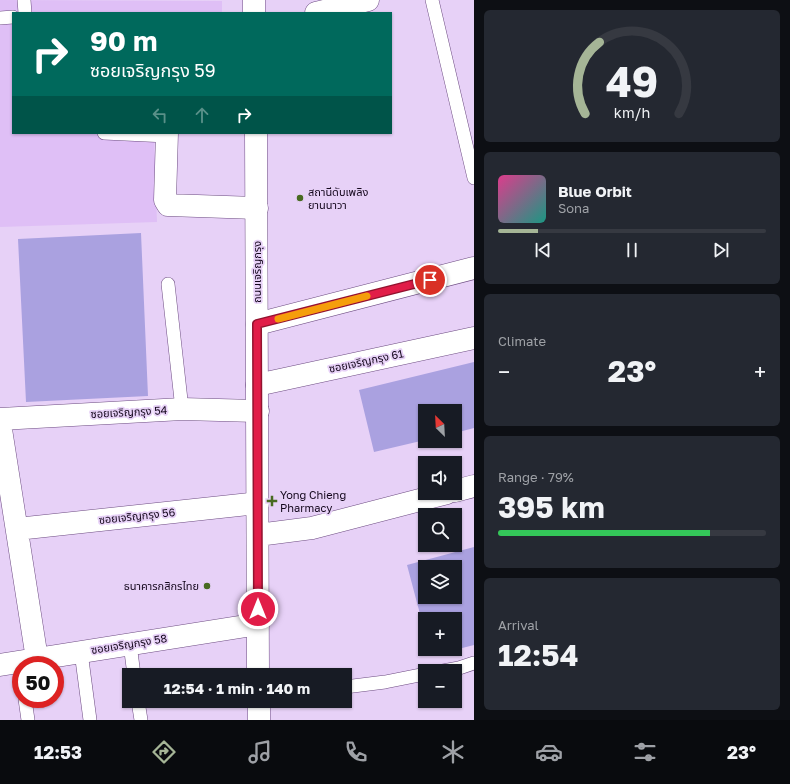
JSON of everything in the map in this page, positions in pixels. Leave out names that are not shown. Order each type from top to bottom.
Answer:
[{"type":"street","points":[[254,0],[254,12]]},
{"type":"street","points":[[320,12],[368,0]]},
{"type":"street","name":"ถนนเจริญกรุง","points":[[256,134],[258,668]]},
{"type":"street","points":[[167,135],[165,200],[168,205],[257,208]]},
{"type":"street","points":[[257,324],[474,268]]},
{"type":"street","name":"ซอยเจริญกรุง 61","points":[[257,385],[474,338]]},
{"type":"street","name":"ซอยเจริญกรุง 54","points":[[0,419],[182,409],[258,411]]},
{"type":"street","points":[[0,424],[17,529],[20,656]]},
{"type":"street","points":[[462,489],[474,486]]},
{"type":"street","points":[[258,535],[312,528],[420,500]]},
{"type":"street","name":"ซอยเจริญกรุง 56","points":[[17,529],[258,503]]},
{"type":"street","name":"ซอยเจริญกรุง 58","points":[[61,656],[258,624]]},
{"type":"street","points":[[258,708],[259,720]]},
{"type":"lane","points":[[24,0],[25,12]]},
{"type":"lane","points":[[432,0],[474,178]]},
{"type":"lane","points":[[0,18],[12,17]]},
{"type":"lane","points":[[136,134],[167,135]]},
{"type":"lane","points":[[168,284],[182,409]]},
{"type":"lane","points":[[130,644],[133,668]]},
{"type":"lane","points":[[81,652],[90,720]]},
{"type":"lane","points":[[462,667],[474,663]]},
{"type":"lane","points":[[352,686],[385,682],[418,675]]},
{"type":"lane","points":[[26,708],[28,720]]},
{"type":"lane","points":[[139,708],[141,720]]},
{"type":"shaded area","points":[[0,0],[222,1],[222,12],[12,12],[12,134],[154,134],[157,222],[0,227]]},
{"type":"building","points":[[141,233],[148,396],[26,402],[18,239]]},
{"type":"building","points":[[474,362],[474,428],[462,431],[462,404],[418,404],[418,442],[374,452],[359,390]]},
{"type":"building","points":[[474,547],[474,645],[462,648],[462,612],[419,612],[407,565],[418,562],[418,604],[462,604],[462,560],[426,560],[455,552],[462,552],[462,550]]},
{"type":"slow traffic","points":[[278,319],[367,296]]},
{"type":"place","name":"สถานีดับเพลิง ยานนาวา","points":[[300,198]]},
{"type":"place","name":"Yong Chieng Pharmacy","points":[[272,501]]},
{"type":"place","name":"ธนาคารกสิกรไทย","points":[[207,586]]},
{"type":"route","points":[[258,609],[257,324],[430,280]]}]
